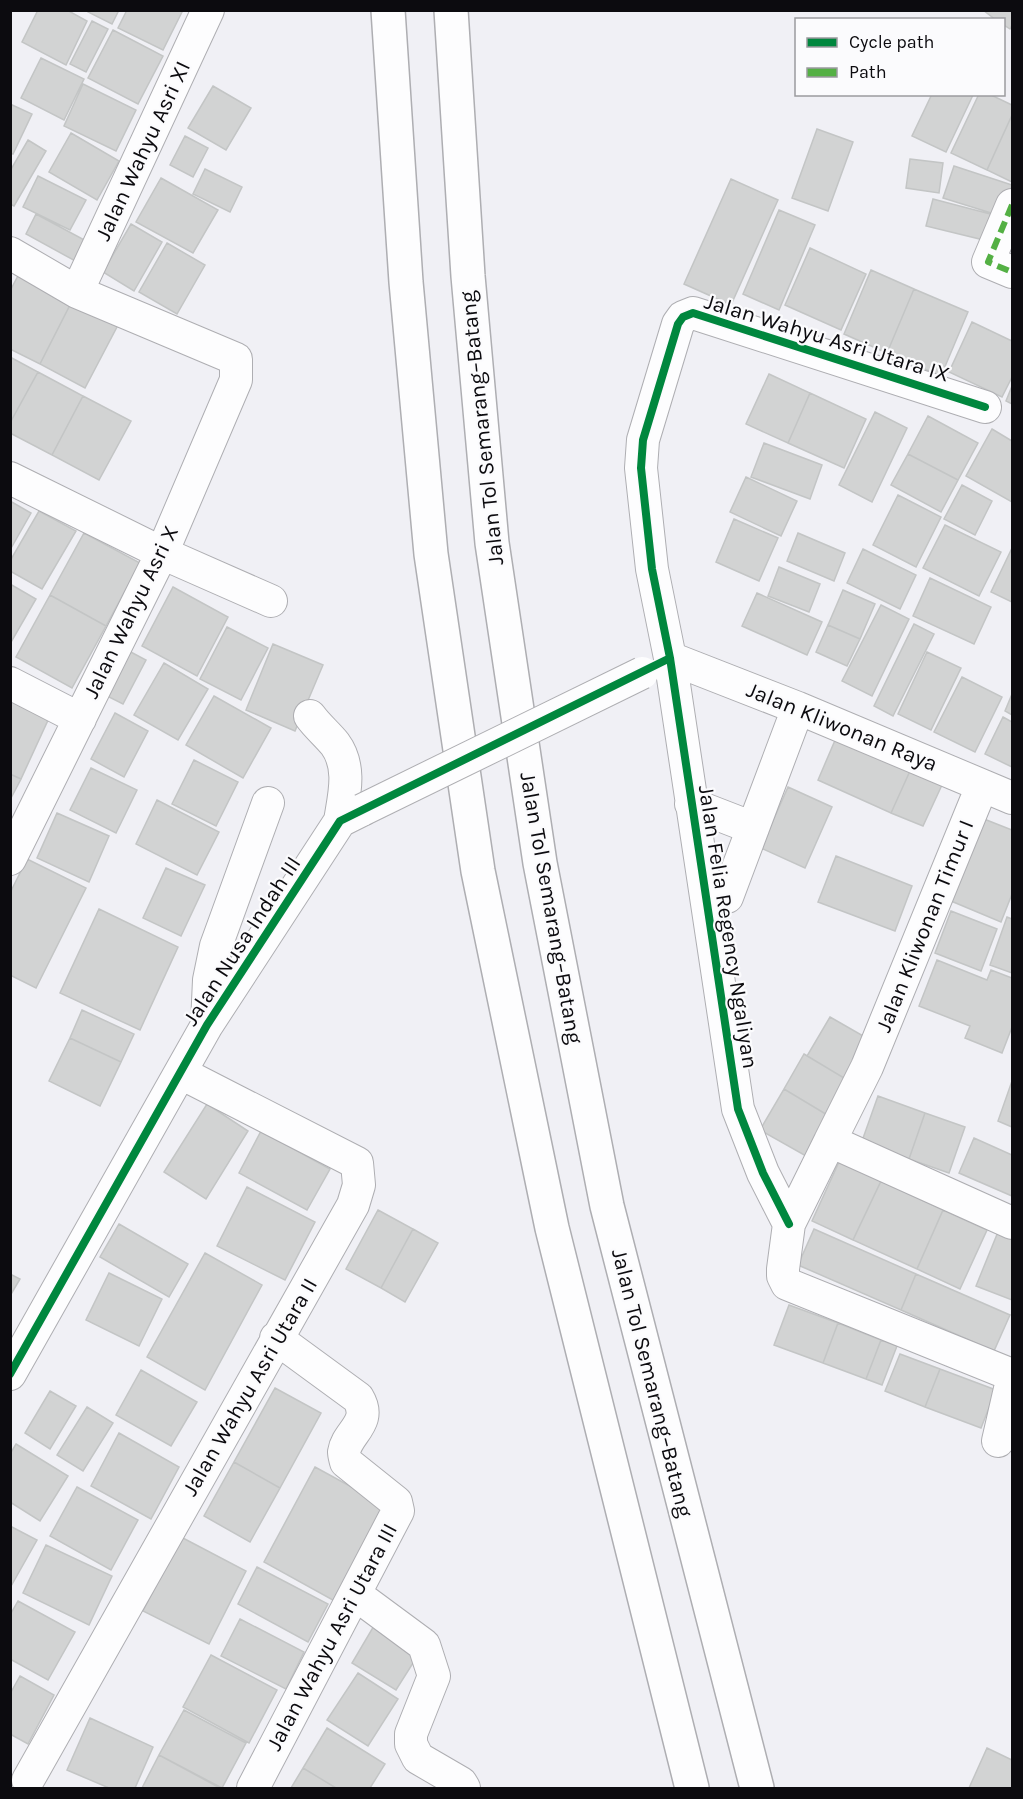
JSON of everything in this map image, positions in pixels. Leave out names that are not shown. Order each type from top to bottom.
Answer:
[{"type":"highway","points":[[388,10],[406,282],[431,554],[478,871],[552,1228],[692,1788]]},
{"type":"highway","name":"Jalan Tol Semarang–Batang","points":[[451,10],[468,276],[492,543],[540,863],[607,1206],[757,1788]]},
{"type":"street","name":"Jalan Wahyu Asri XI","points":[[77,292],[208,10]]},
{"type":"street","points":[[1012,205],[988,262],[1012,273]]},
{"type":"street","points":[[10,253],[77,292]]},
{"type":"street","name":"Jalan Wahyu Asri X","points":[[10,859],[162,553],[236,380],[236,359],[77,292]]},
{"type":"street","name":"Jalan Wahyu Asri Utara IX","points":[[670,658],[652,569],[641,468],[643,440],[648,420],[678,324],[683,317],[693,313],[985,407]]},
{"type":"street","points":[[10,477],[162,553],[271,601]]},
{"type":"street","points":[[310,716],[336,746],[343,760],[351,816],[670,658]]},
{"type":"street","name":"Jalan Kliwonan Raya","points":[[670,658],[798,708],[1012,798]]},
{"type":"street","name":"Jalan Felia Regency Ngaliyan","points":[[670,658],[738,1109],[763,1173],[789,1224]]},
{"type":"street","points":[[10,683],[80,719]]},
{"type":"street","points":[[728,897],[798,708]]},
{"type":"street","name":"Jalan Kliwonan Timur I","points":[[830,1141],[867,1067],[982,786]]},
{"type":"street","points":[[207,1025],[209,980],[216,946],[268,803]]},
{"type":"street","points":[[691,804],[753,828]]},
{"type":"street","name":"Jalan Nusa Indah III","points":[[10,1374],[207,1025],[351,816]]},
{"type":"street","name":"Jalan Wahyu Asri Utara II","points":[[28,1780],[353,1205],[359,1185],[357,1163],[181,1073]]},
{"type":"street","points":[[1012,1223],[830,1141],[789,1224],[783,1276],[787,1284],[1012,1375]]},
{"type":"street","name":"Jalan Wahyu Asri Utara III","points":[[253,1788],[398,1511],[396,1502],[346,1462],[344,1451],[361,1420],[363,1406],[358,1398],[276,1338]]},
{"type":"street","points":[[998,1441],[1012,1380]]},
{"type":"street","points":[[355,1594],[423,1645],[434,1676],[411,1734],[411,1744],[418,1758],[461,1783],[464,1788]]},
{"type":"building","points":[[38,10],[67,10],[87,21],[66,65],[22,42]]},
{"type":"building","points":[[89,10],[119,10],[112,24],[88,12]]},
{"type":"building","points":[[127,10],[183,10],[163,50],[118,28]]},
{"type":"building","points":[[983,10],[1012,10],[1010,29],[1005,26],[1005,18],[993,18]]},
{"type":"building","points":[[92,21],[108,29],[86,72],[70,64]]},
{"type":"building","points":[[113,30],[163,56],[138,104],[88,78]]},
{"type":"building","points":[[41,58],[84,79],[64,120],[21,98]]},
{"type":"building","points":[[83,84],[136,110],[116,151],[64,126]]},
{"type":"building","points":[[213,86],[251,108],[226,150],[188,128]]},
{"type":"building","points":[[931,96],[973,96],[946,152],[912,136]]},
{"type":"building","points":[[978,96],[993,96],[1012,105],[1012,115],[987,170],[951,153]]},
{"type":"building","points":[[10,104],[32,114],[13,154],[10,153]]},
{"type":"building","points":[[1012,115],[1012,182],[987,170]]},
{"type":"building","points":[[817,129],[853,142],[828,211],[792,198]]},
{"type":"building","points":[[71,133],[119,161],[97,200],[49,172]]},
{"type":"building","points":[[185,136],[208,148],[193,177],[170,165]]},
{"type":"building","points":[[28,140],[46,151],[14,206],[10,204],[10,171]]},
{"type":"building","points":[[910,159],[943,163],[939,193],[906,188]]},
{"type":"building","points":[[954,166],[1012,185],[1004,217],[943,198]]},
{"type":"building","points":[[205,169],[242,187],[230,212],[193,194]]},
{"type":"building","points":[[38,176],[86,200],[70,230],[23,207]]},
{"type":"building","points":[[161,178],[218,210],[193,253],[136,222]]},
{"type":"building","points":[[731,179],[778,200],[731,305],[684,284]]},
{"type":"building","points":[[933,199],[998,216],[992,242],[926,226]]},
{"type":"building","points":[[779,210],[815,225],[779,310],[743,294]]},
{"type":"building","points":[[36,214],[90,243],[79,263],[26,234]]},
{"type":"building","points":[[131,224],[162,242],[134,291],[103,272]]},
{"type":"building","points":[[167,243],[205,265],[177,314],[139,292]]},
{"type":"building","points":[[810,248],[866,274],[841,330],[785,305]]},
{"type":"building","points":[[871,270],[914,289],[887,353],[844,334]]},
{"type":"building","points":[[19,274],[72,301],[40,364],[10,349],[10,291]]},
{"type":"building","points":[[914,289],[968,312],[941,376],[887,353]]},
{"type":"building","points":[[72,301],[118,325],[85,388],[40,364]]},
{"type":"building","points":[[972,322],[1012,341],[1012,377],[1002,397],[949,372]]},
{"type":"building","points":[[10,357],[38,372],[10,423]]},
{"type":"building","points":[[38,372],[83,396],[52,455],[10,433],[10,423]]},
{"type":"building","points":[[769,374],[810,393],[788,443],[746,424]]},
{"type":"building","points":[[1012,386],[1012,404],[1006,401]]},
{"type":"building","points":[[810,393],[866,419],[844,468],[788,443]]},
{"type":"building","points":[[83,396],[131,421],[99,480],[52,455]]},
{"type":"building","points":[[875,412],[907,428],[872,502],[839,485]]},
{"type":"building","points":[[928,416],[978,443],[958,480],[908,454]]},
{"type":"building","points":[[992,429],[1012,441],[1012,502],[966,476]]},
{"type":"building","points":[[764,443],[822,465],[810,499],[751,477]]},
{"type":"building","points":[[908,454],[958,480],[941,512],[891,485]]},
{"type":"building","points":[[746,477],[797,501],[781,536],[730,512]]},
{"type":"building","points":[[962,485],[992,501],[975,535],[944,519]]},
{"type":"building","points":[[898,495],[941,517],[916,567],[873,545]]},
{"type":"building","points":[[10,501],[31,513],[10,550]]},
{"type":"building","points":[[39,511],[76,531],[42,589],[10,571],[10,561]]},
{"type":"building","points":[[734,519],[778,538],[759,581],[716,562]]},
{"type":"building","points":[[945,525],[1001,552],[979,596],[923,568]]},
{"type":"building","points":[[84,533],[140,563],[106,626],[50,595]]},
{"type":"building","points":[[798,533],[845,553],[834,581],[787,561]]},
{"type":"building","points":[[1012,548],[1012,602],[991,592]]},
{"type":"building","points":[[863,549],[916,575],[900,609],[847,583]]},
{"type":"building","points":[[779,567],[820,584],[809,612],[768,596]]},
{"type":"building","points":[[930,578],[991,607],[974,644],[913,616]]},
{"type":"building","points":[[10,584],[36,599],[10,644]]},
{"type":"building","points":[[173,587],[228,617],[197,676],[142,646]]},
{"type":"building","points":[[843,590],[875,604],[860,639],[828,625]]},
{"type":"building","points":[[757,593],[822,622],[807,655],[742,626]]},
{"type":"building","points":[[50,595],[106,626],[72,688],[16,657]]},
{"type":"building","points":[[881,605],[909,619],[872,696],[842,681]]},
{"type":"building","points":[[914,624],[934,634],[893,716],[874,706]]},
{"type":"building","points":[[828,625],[860,639],[847,666],[816,652]]},
{"type":"building","points":[[227,627],[268,648],[241,700],[200,679]]},
{"type":"building","points":[[273,644],[323,665],[295,731],[246,710]]},
{"type":"building","points":[[127,650],[146,660],[123,704],[105,695]]},
{"type":"building","points":[[927,652],[961,668],[931,730],[898,714]]},
{"type":"building","points":[[164,663],[208,689],[178,740],[134,715]]},
{"type":"building","points":[[962,677],[1002,697],[975,752],[934,732]]},
{"type":"building","points":[[1012,694],[1012,715],[1005,711]]},
{"type":"building","points":[[214,696],[271,728],[243,778],[186,745]]},
{"type":"building","points":[[10,699],[49,718],[21,779],[10,774]]},
{"type":"building","points":[[115,713],[148,731],[124,777],[91,759]]},
{"type":"building","points":[[1003,717],[1012,722],[1012,767],[985,754]]},
{"type":"building","points":[[836,738],[910,771],[891,813],[818,780]]},
{"type":"building","points":[[194,760],[238,782],[216,826],[172,804]]},
{"type":"building","points":[[91,768],[137,790],[116,833],[70,810]]},
{"type":"building","points":[[910,771],[942,785],[923,826],[891,813]]},
{"type":"building","points":[[10,774],[21,779],[10,800]]},
{"type":"building","points":[[788,787],[832,807],[805,868],[761,848]]},
{"type":"building","points":[[157,800],[219,832],[197,875],[136,844]]},
{"type":"building","points":[[57,813],[109,836],[89,882],[37,858]]},
{"type":"building","points":[[984,819],[1012,830],[1012,894],[1001,922],[951,901]]},
{"type":"building","points":[[836,856],[912,886],[895,931],[818,902]]},
{"type":"building","points":[[27,859],[86,888],[36,988],[10,975],[10,893]]},
{"type":"building","points":[[166,868],[205,885],[181,936],[143,918]]},
{"type":"building","points":[[99,909],[178,947],[140,1030],[60,993]]},
{"type":"building","points":[[951,911],[997,929],[981,971],[935,953]]},
{"type":"building","points":[[1007,917],[1012,919],[1012,973],[990,965]]},
{"type":"building","points":[[937,960],[987,980],[991,970],[1012,978],[1012,1027],[1002,1053],[965,1038],[970,1026],[919,1006]]},
{"type":"building","points":[[82,1010],[134,1034],[121,1062],[70,1038]]},
{"type":"building","points":[[830,1017],[872,1041],[849,1081],[807,1056]]},
{"type":"building","points":[[70,1038],[121,1062],[100,1106],[49,1081]]},
{"type":"building","points":[[804,1054],[849,1081],[829,1116],[784,1089]]},
{"type":"building","points":[[1012,1081],[1012,1127],[998,1121]]},
{"type":"building","points":[[784,1089],[829,1116],[806,1156],[760,1130]]},
{"type":"building","points":[[878,1096],[925,1113],[909,1159],[862,1141]]},
{"type":"building","points":[[207,1104],[248,1131],[206,1199],[164,1172]]},
{"type":"building","points":[[925,1113],[965,1127],[949,1173],[909,1159]]},
{"type":"building","points":[[261,1131],[330,1169],[307,1210],[239,1173]]},
{"type":"building","points":[[974,1138],[1012,1155],[1012,1196],[959,1173]]},
{"type":"building","points":[[839,1162],[881,1181],[853,1240],[812,1221]]},
{"type":"building","points":[[881,1181],[943,1210],[917,1269],[853,1240]]},
{"type":"building","points":[[247,1187],[315,1222],[285,1280],[217,1246]]},
{"type":"building","points":[[378,1210],[413,1229],[381,1288],[346,1269]]},
{"type":"building","points":[[943,1210],[987,1230],[960,1289],[917,1269]]},
{"type":"building","points":[[119,1224],[188,1264],[169,1297],[100,1257]]},
{"type":"building","points":[[1000,1227],[1012,1232],[1012,1300],[976,1286]]},
{"type":"building","points":[[413,1229],[438,1243],[405,1302],[381,1288]]},
{"type":"building","points":[[814,1229],[916,1274],[901,1310],[798,1265]]},
{"type":"building","points":[[205,1253],[262,1285],[205,1390],[147,1357]]},
{"type":"building","points":[[109,1273],[162,1299],[139,1346],[86,1320]]},
{"type":"building","points":[[10,1274],[20,1279],[10,1296]]},
{"type":"building","points":[[916,1274],[1010,1315],[994,1351],[901,1310]]},
{"type":"building","points":[[789,1305],[838,1323],[823,1363],[774,1345]]},
{"type":"building","points":[[838,1323],[881,1340],[866,1379],[823,1363]]},
{"type":"building","points":[[881,1340],[897,1346],[882,1385],[866,1379]]},
{"type":"building","points":[[900,1354],[940,1369],[925,1407],[885,1391]]},
{"type":"building","points":[[940,1369],[996,1390],[981,1428],[925,1407]]},
{"type":"building","points":[[141,1370],[197,1402],[171,1446],[116,1415]]},
{"type":"building","points":[[275,1388],[321,1413],[280,1488],[234,1462]]},
{"type":"building","points":[[50,1391],[76,1406],[50,1449],[25,1433]]},
{"type":"building","points":[[87,1407],[113,1423],[83,1471],[57,1455]]},
{"type":"building","points":[[119,1433],[179,1467],[151,1519],[91,1486]]},
{"type":"building","points":[[16,1444],[68,1476],[40,1521],[10,1502],[10,1454]]},
{"type":"building","points":[[234,1462],[280,1488],[250,1542],[204,1516]]},
{"type":"building","points":[[315,1467],[392,1509],[340,1604],[264,1562]]},
{"type":"building","points":[[77,1487],[138,1520],[111,1570],[50,1536]]},
{"type":"building","points":[[10,1526],[37,1540],[10,1588]]},
{"type":"building","points":[[181,1537],[246,1571],[209,1644],[143,1611]]},
{"type":"building","points":[[46,1545],[112,1576],[89,1625],[23,1593]]},
{"type":"building","points":[[257,1567],[328,1604],[308,1642],[238,1604]]},
{"type":"building","points":[[18,1601],[75,1632],[48,1680],[10,1659],[10,1615]]},
{"type":"building","points":[[240,1619],[304,1652],[286,1689],[221,1656]]},
{"type":"building","points":[[375,1624],[420,1652],[396,1690],[352,1663]]},
{"type":"building","points":[[211,1655],[277,1690],[249,1743],[183,1707]]},
{"type":"building","points":[[358,1673],[398,1699],[368,1746],[327,1720]]},
{"type":"building","points":[[20,1676],[54,1695],[28,1744],[10,1734],[10,1694]]},
{"type":"building","points":[[184,1710],[246,1743],[222,1788],[159,1755]]},
{"type":"building","points":[[90,1718],[153,1747],[135,1788],[109,1788],[67,1770]]},
{"type":"building","points":[[327,1728],[385,1764],[370,1788],[336,1788],[303,1768]]},
{"type":"building","points":[[987,1748],[1012,1760],[1012,1788],[969,1788]]},
{"type":"building","points":[[159,1755],[220,1788],[142,1788]]},
{"type":"building","points":[[303,1768],[336,1788],[291,1788]]},
{"type":"marked path","points":[[1012,205],[988,262],[1012,272]]},
{"type":"cycle path","points":[[789,1224],[763,1173],[738,1109],[670,658],[652,569],[641,468],[643,440],[678,324],[683,317],[693,313],[985,407]]},
{"type":"cycle path","points":[[10,1374],[207,1025],[340,821],[670,658]]}]
